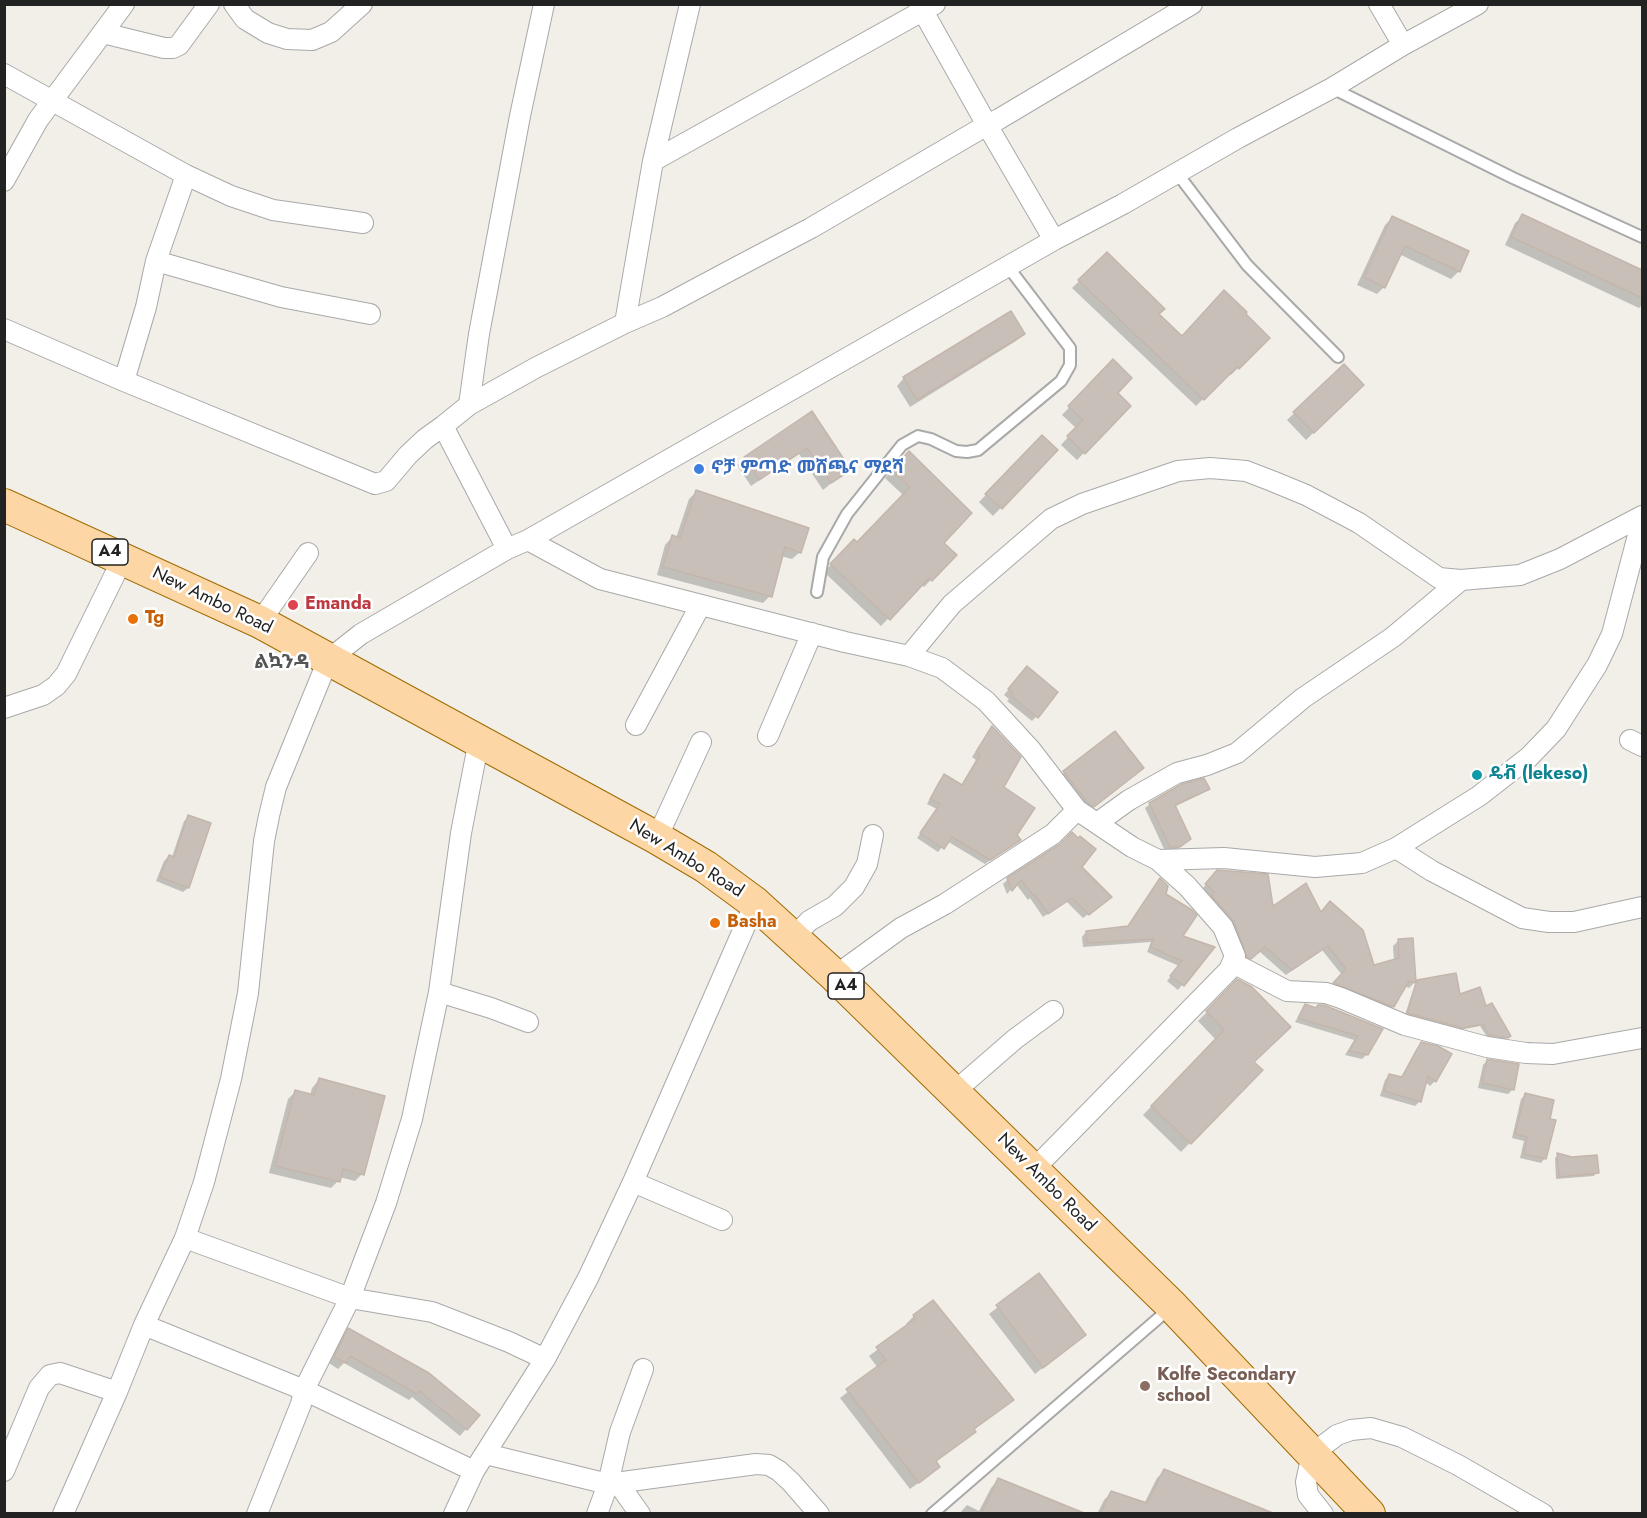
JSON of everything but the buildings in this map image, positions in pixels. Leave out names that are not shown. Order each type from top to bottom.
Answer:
[{"type":"main road","name":"New Ambo Road","points":[[4,505],[260,622],[657,838],[706,867],[755,903],[835,976],[1172,1306],[1369,1514]]},
{"type":"street","points":[[4,181],[38,120],[124,4]]},
{"type":"street","points":[[103,33],[164,48],[173,48],[179,45],[209,4]]},
{"type":"street","points":[[234,4],[245,19],[268,33],[287,39],[312,40],[331,32],[362,4]]},
{"type":"street","points":[[469,405],[520,116],[544,4]]},
{"type":"street","points":[[625,323],[653,161],[690,4]]},
{"type":"street","points":[[4,329],[375,484],[386,481],[425,439],[469,405],[537,367],[662,307],[811,228],[999,120],[1192,4]]},
{"type":"street","points":[[1379,4],[1403,45]]},
{"type":"street","points":[[63,1514],[184,1238],[204,1182],[233,1068],[248,993],[264,841],[276,787],[328,660],[361,634],[507,549],[528,540],[1009,268],[1054,240],[1332,88],[1403,45],[1478,4]]},
{"type":"street","points":[[653,161],[926,7],[987,125],[1054,240]]},
{"type":"street","points":[[4,74],[186,176],[231,196],[273,210],[363,223]]},
{"type":"street","points":[[124,381],[146,307],[156,261],[186,176]]},
{"type":"street","points":[[156,261],[281,297],[370,314]]},
{"type":"street","points":[[443,426],[507,549]]},
{"type":"street","points":[[909,656],[952,604],[1051,519],[1082,504],[1178,471],[1210,468],[1246,471],[1272,481],[1306,495],[1359,523],[1439,578],[1461,580],[1520,574],[1560,560],[1642,518]]},
{"type":"street","points":[[1158,860],[1224,858],[1315,867],[1362,863],[1396,848],[1479,796],[1529,757],[1556,729],[1597,665],[1612,634],[1642,518]]},
{"type":"street","points":[[528,540],[600,579],[700,606],[909,656],[942,668],[987,702],[1031,750],[1077,810],[1132,847],[1158,860],[1187,886],[1223,927],[1235,956],[1233,963],[1214,986],[1033,1170]]},
{"type":"street","points":[[260,622],[308,553]]},
{"type":"street","points":[[4,708],[43,695],[56,686],[66,674],[123,558]]},
{"type":"street","points":[[1097,823],[1129,800],[1177,773],[1207,765],[1237,753],[1303,698],[1393,637],[1461,580]]},
{"type":"street","points":[[636,725],[700,606]]},
{"type":"street","points":[[768,736],[812,633]]},
{"type":"street","points":[[257,1514],[301,1404],[304,1390],[350,1298],[386,1203],[412,1119],[439,992],[461,833],[479,740]]},
{"type":"street","points":[[657,838],[701,742]]},
{"type":"street","points":[[835,976],[901,928],[945,903],[1053,834],[1077,810]]},
{"type":"street","points":[[794,937],[809,921],[835,906],[854,887],[867,864],[873,835]]},
{"type":"street","points":[[1396,848],[1432,872],[1522,918],[1549,922],[1574,922],[1642,907]]},
{"type":"street","points":[[454,1514],[474,1471],[545,1359],[588,1278],[633,1182],[755,903]]},
{"type":"street","points":[[1233,963],[1287,992],[1326,993],[1405,1025],[1487,1047],[1526,1053],[1553,1054],[1642,1038]]},
{"type":"street","points":[[439,992],[528,1022]]},
{"type":"street","points":[[954,1092],[1015,1039],[1053,1011]]},
{"type":"street","points":[[633,1182],[722,1220]]},
{"type":"street","points":[[184,1238],[350,1298],[432,1312],[509,1342],[545,1359]]},
{"type":"street","points":[[144,1325],[304,1390],[474,1471]]},
{"type":"street","points":[[597,1514],[613,1483],[620,1432],[643,1369]]},
{"type":"street","points":[[4,1471],[39,1388],[50,1375],[60,1373],[117,1392]]},
{"type":"street","points":[[1323,1514],[1308,1495],[1306,1482],[1312,1454],[1337,1435],[1351,1430],[1371,1428],[1402,1437],[1458,1465],[1543,1514]]},
{"type":"street","points":[[486,1454],[613,1483],[756,1464],[769,1466],[779,1471],[791,1482],[819,1514]]},
{"type":"street","points":[[613,1483],[640,1514]]},
{"type":"lane","points":[[1332,88],[1513,178],[1642,237]]},
{"type":"lane","points":[[1177,173],[1247,265],[1338,357]]},
{"type":"lane","points":[[817,592],[823,556],[848,514],[902,445],[918,436],[931,439],[956,451],[978,450],[1061,381],[1070,365],[1070,348],[1009,268]]},
{"type":"lane","points":[[932,1514],[1172,1306]]},
{"type":"place","name":"ኖቻ ምጣድ መሸጫና ማደሻ","points":[[699,469]]},
{"type":"place","name":"Emanda","points":[[293,605]]},
{"type":"place","name":"Tg","points":[[133,619]]},
{"type":"place","name":"ዴቭ (lekeso)","points":[[1477,775]]},
{"type":"place","name":"Basha","points":[[715,923]]},
{"type":"place","name":"Kolfe Secondary school","points":[[1145,1386]]},
{"type":"district","name":"ልኳንዳ","points":[[282,663]]}]
